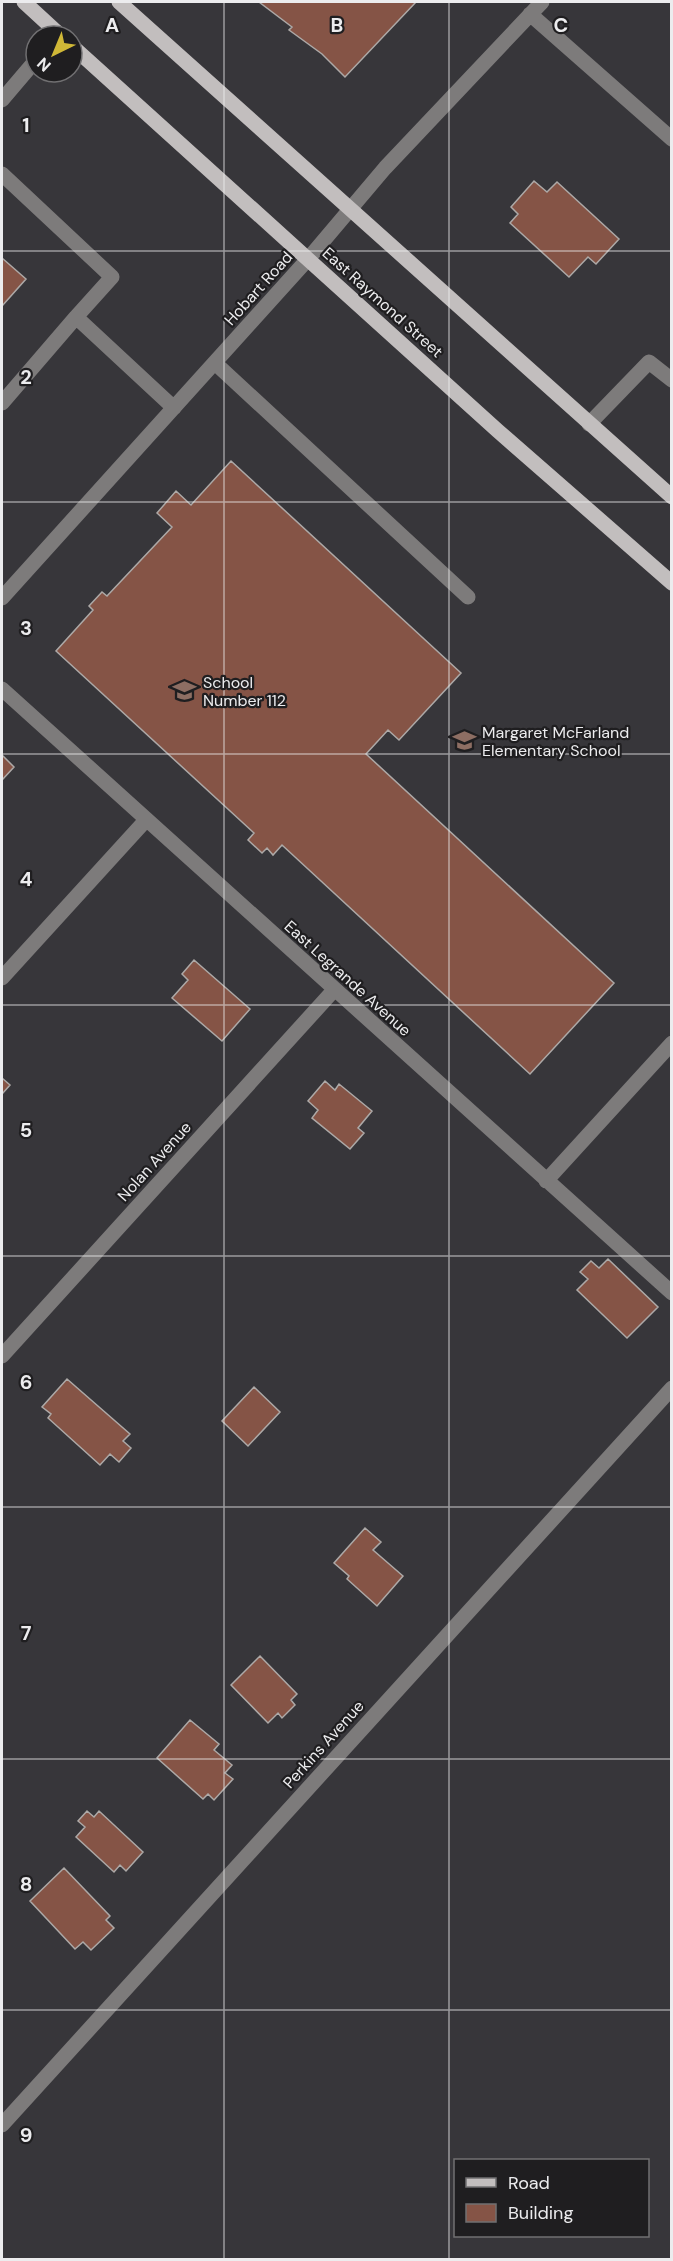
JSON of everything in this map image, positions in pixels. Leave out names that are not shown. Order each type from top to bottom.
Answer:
[{"type":"main road","points":[[24,2],[47,24]]},
{"type":"main road","points":[[118,2],[672,497]]},
{"type":"main road","name":"East Raymond Street","points":[[84,57],[308,260],[672,583]]},
{"type":"street","name":"Hobart Road","points":[[2,598],[308,260],[385,168],[542,2]]},
{"type":"street","points":[[530,14],[672,139]]},
{"type":"street","points":[[2,100],[24,74]]},
{"type":"street","points":[[2,174],[112,277],[2,403]]},
{"type":"street","points":[[76,317],[174,408]]},
{"type":"street","points":[[589,424],[649,362],[672,380]]},
{"type":"street","points":[[215,363],[468,597]]},
{"type":"street","name":"East Legrande Avenue","points":[[2,689],[672,1293]]},
{"type":"street","points":[[2,978],[146,820]]},
{"type":"street","name":"Nolan Avenue","points":[[2,1356],[334,990]]},
{"type":"street","points":[[546,1180],[672,1043]]},
{"type":"street","name":"Perkins Avenue","points":[[2,2125],[672,1388]]},
{"type":"building","points":[[259,2],[416,2],[345,77],[322,54],[289,30],[292,27]]},
{"type":"building","points":[[534,181],[547,192],[557,182],[619,239],[596,264],[588,257],[569,277],[510,223],[518,214],[511,207]]},
{"type":"building","points":[[2,258],[26,279],[2,306]]},
{"type":"building","points":[[231,461],[461,673],[399,740],[388,730],[366,754],[614,983],[530,1074],[282,845],[273,855],[267,848],[262,853],[248,840],[254,833],[56,651],[93,610],[89,606],[102,592],[107,596],[172,527],[157,513],[176,491],[191,505]]},
{"type":"building","points":[[2,755],[14,767],[2,780]]},
{"type":"building","points":[[194,960],[250,1009],[222,1041],[172,998],[188,980],[182,974]]},
{"type":"building","points":[[2,1078],[10,1085],[2,1094]]},
{"type":"building","points":[[325,1081],[335,1090],[339,1084],[372,1111],[358,1128],[364,1133],[350,1149],[312,1118],[318,1110],[308,1101]]},
{"type":"building","points":[[608,1259],[658,1307],[627,1338],[577,1290],[588,1279],[580,1272],[591,1261],[599,1268]]},
{"type":"building","points":[[67,1379],[130,1434],[123,1441],[131,1448],[119,1462],[110,1454],[100,1465],[48,1418],[51,1414],[42,1407]]},
{"type":"building","points":[[254,1387],[280,1412],[248,1446],[222,1421]]},
{"type":"building","points":[[365,1528],[381,1542],[373,1550],[403,1576],[377,1606],[347,1579],[349,1576],[334,1563]]},
{"type":"building","points":[[260,1656],[297,1694],[291,1700],[295,1705],[282,1718],[278,1713],[268,1723],[231,1685]]},
{"type":"building","points":[[190,1720],[219,1744],[214,1750],[232,1765],[225,1773],[233,1779],[214,1800],[208,1794],[203,1799],[157,1758]]},
{"type":"building","points":[[87,1811],[94,1817],[99,1811],[143,1852],[126,1871],[120,1865],[114,1872],[76,1837],[85,1827],[78,1821]]},
{"type":"building","points":[[64,1868],[110,1916],[106,1920],[114,1928],[91,1950],[83,1942],[75,1949],[30,1901]]},
{"type":"place","name":"School Number 112","points":[[185,691]]},
{"type":"place","name":"Margaret McFarland Elementary School","points":[[464,741]]}]
